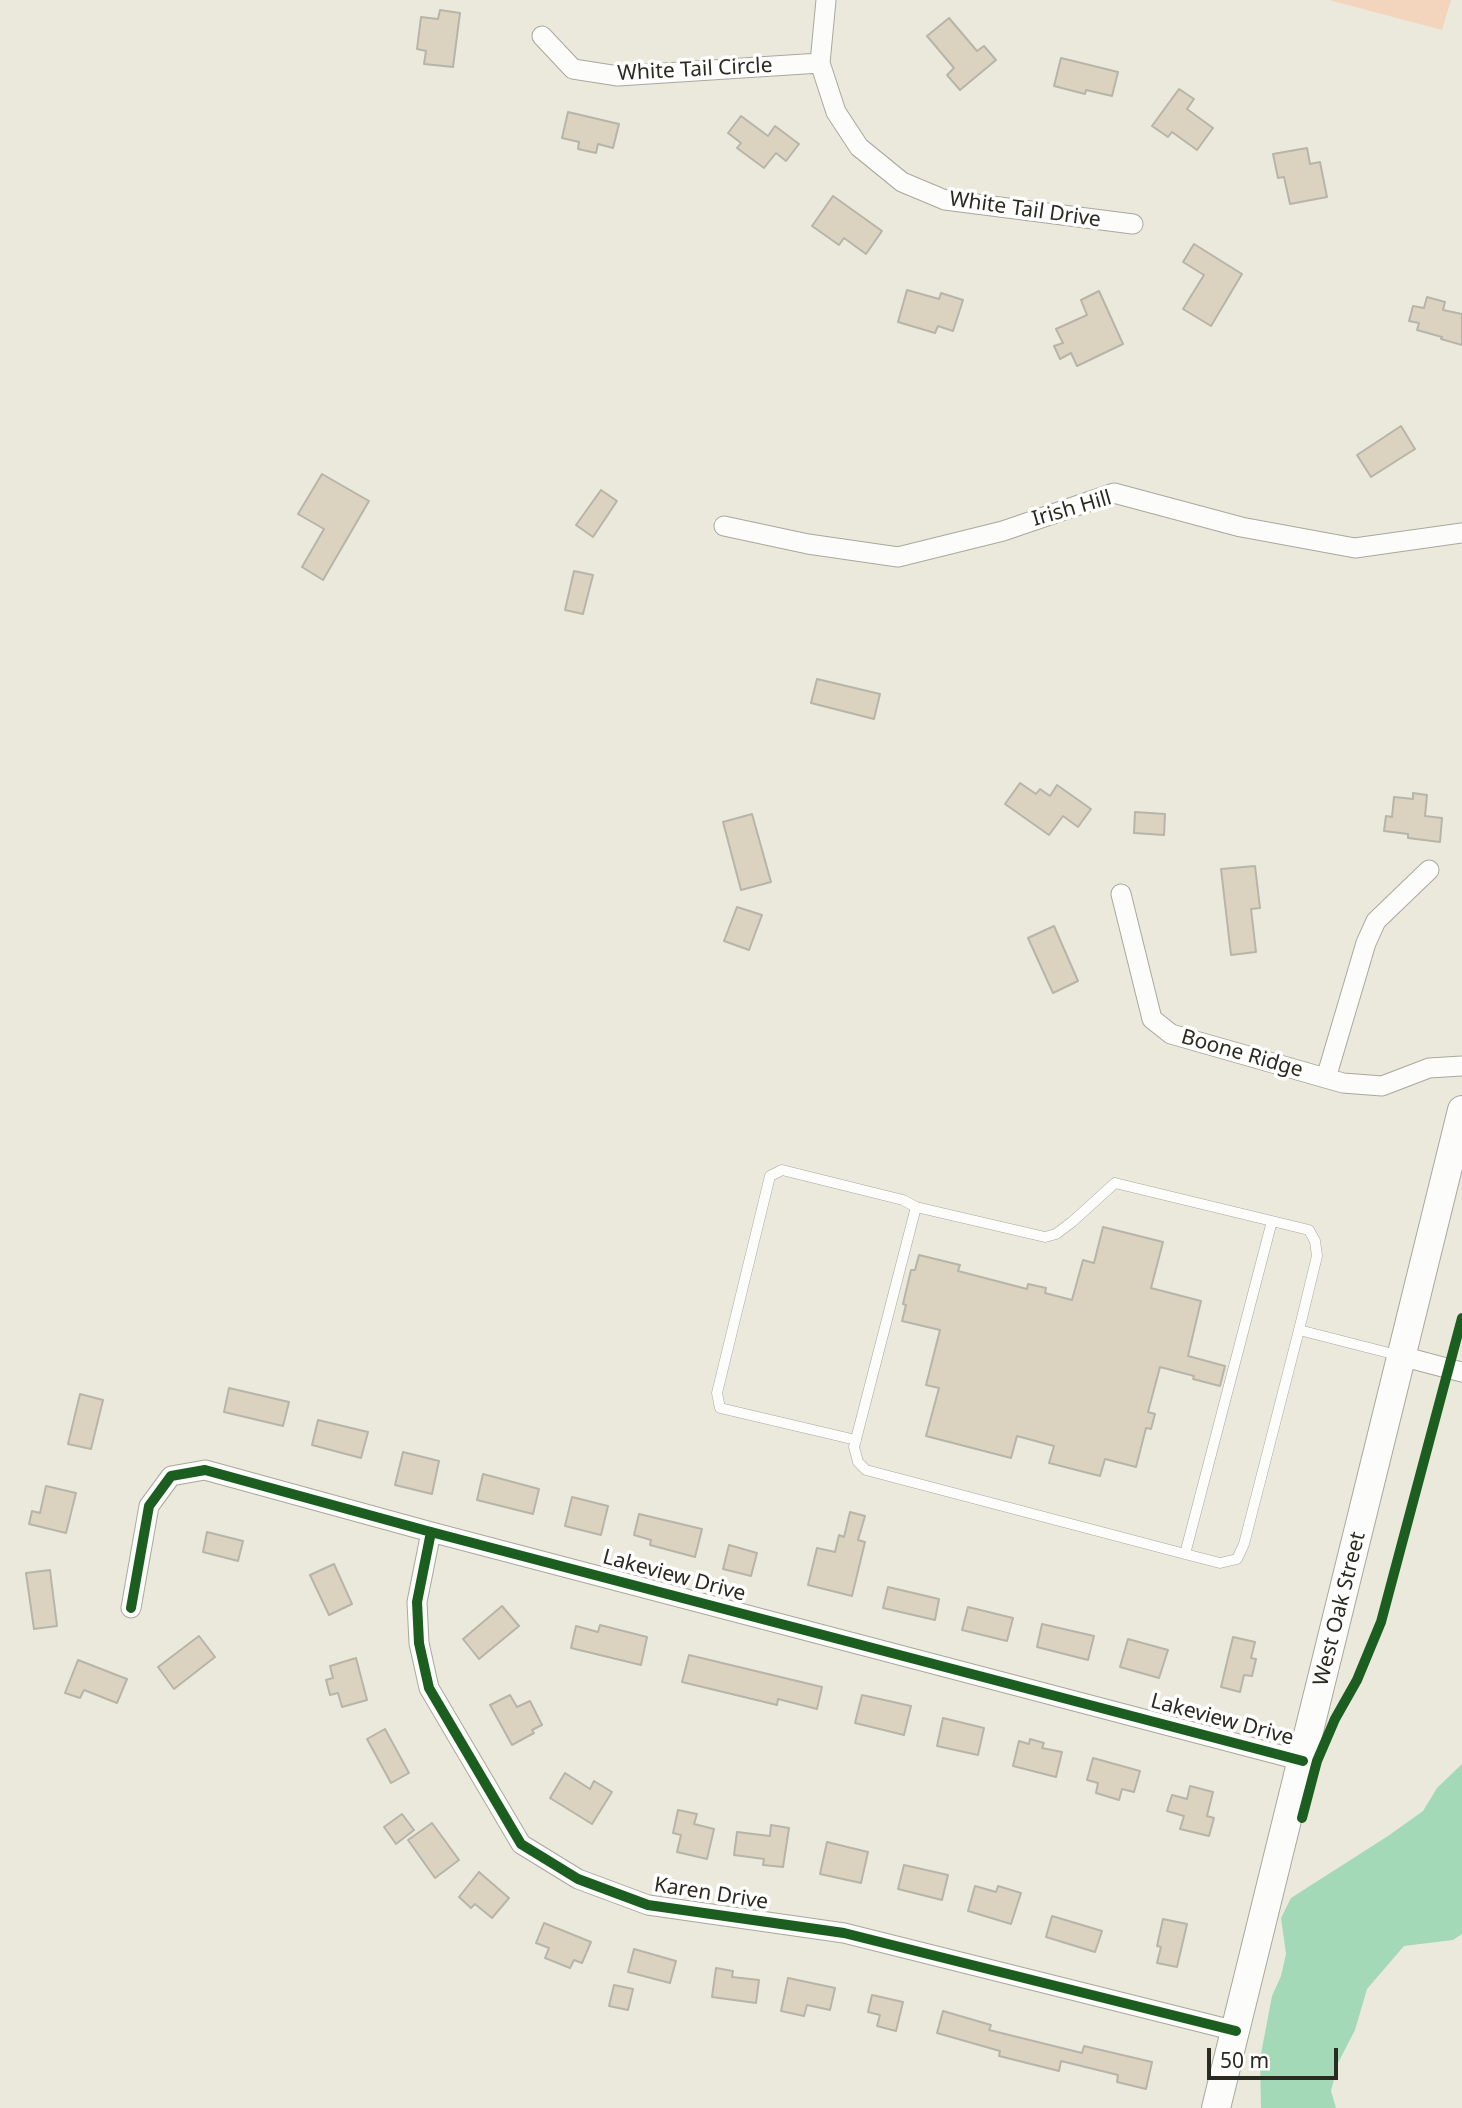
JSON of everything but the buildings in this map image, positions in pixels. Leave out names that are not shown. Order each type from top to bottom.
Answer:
[{"type":"main road","name":"West Oak Street","points":[[1216,2108],[1462,1111]]},
{"type":"street","points":[[820,63],[826,0]]},
{"type":"street","name":"White Tail Circle","points":[[542,36],[573,69],[618,76],[820,63]]},
{"type":"street","name":"White Tail Drive","points":[[820,63],[835,112],[859,147],[902,182],[945,200],[1133,224]]},
{"type":"street","name":"Irish Hill","points":[[724,526],[808,544],[898,557],[1003,531],[1114,493],[1241,527],[1355,548],[1462,533]]},
{"type":"street","points":[[1326,1078],[1366,943],[1376,921],[1429,870]]},
{"type":"street","name":"Boone Ridge","points":[[1121,894],[1152,1019],[1171,1034],[1343,1083],[1382,1086],[1429,1068],[1462,1066]]},
{"type":"street","points":[[1401,1356],[1462,1372]]},
{"type":"street","name":"Lakeview Drive","points":[[131,1608],[149,1506],[171,1476],[205,1470],[1303,1761]]},
{"type":"street","name":"Karen Drive","points":[[431,1532],[417,1602],[419,1643],[429,1688],[521,1844],[578,1879],[648,1905],[844,1933],[1236,2031]]},
{"type":"lane","points":[[856,1440],[720,1408],[717,1393],[770,1177],[782,1170],[903,1200],[916,1207],[1045,1237],[1056,1234],[1072,1223],[1115,1183],[1310,1230],[1317,1256],[1244,1544],[1237,1559],[1220,1563],[866,1470],[858,1462],[854,1447],[856,1440],[916,1207]]},
{"type":"lane","points":[[1185,1554],[1272,1221]]},
{"type":"lane","points":[[1299,1330],[1401,1356]]},
{"type":"shaded area","points":[[1329,0],[1451,0],[1442,30]]},
{"type":"shaded area","points":[[1462,1764],[1462,1934],[1453,1940],[1404,1946],[1367,1989],[1355,2030],[1338,2063],[1331,2091],[1336,2108],[1261,2108],[1260,2059],[1272,1996],[1281,1976],[1286,1954],[1281,1918],[1291,1898],[1423,1811],[1437,1788]]},
{"type":"cycle path","points":[[1302,1818],[1317,1761],[1335,1719],[1357,1680],[1381,1622],[1462,1318]]},
{"type":"cycle path","points":[[131,1608],[149,1506],[171,1476],[205,1470],[1303,1761]]},
{"type":"cycle path","points":[[431,1532],[417,1602],[419,1643],[429,1688],[521,1844],[578,1879],[648,1905],[844,1933],[1236,2031]]}]
